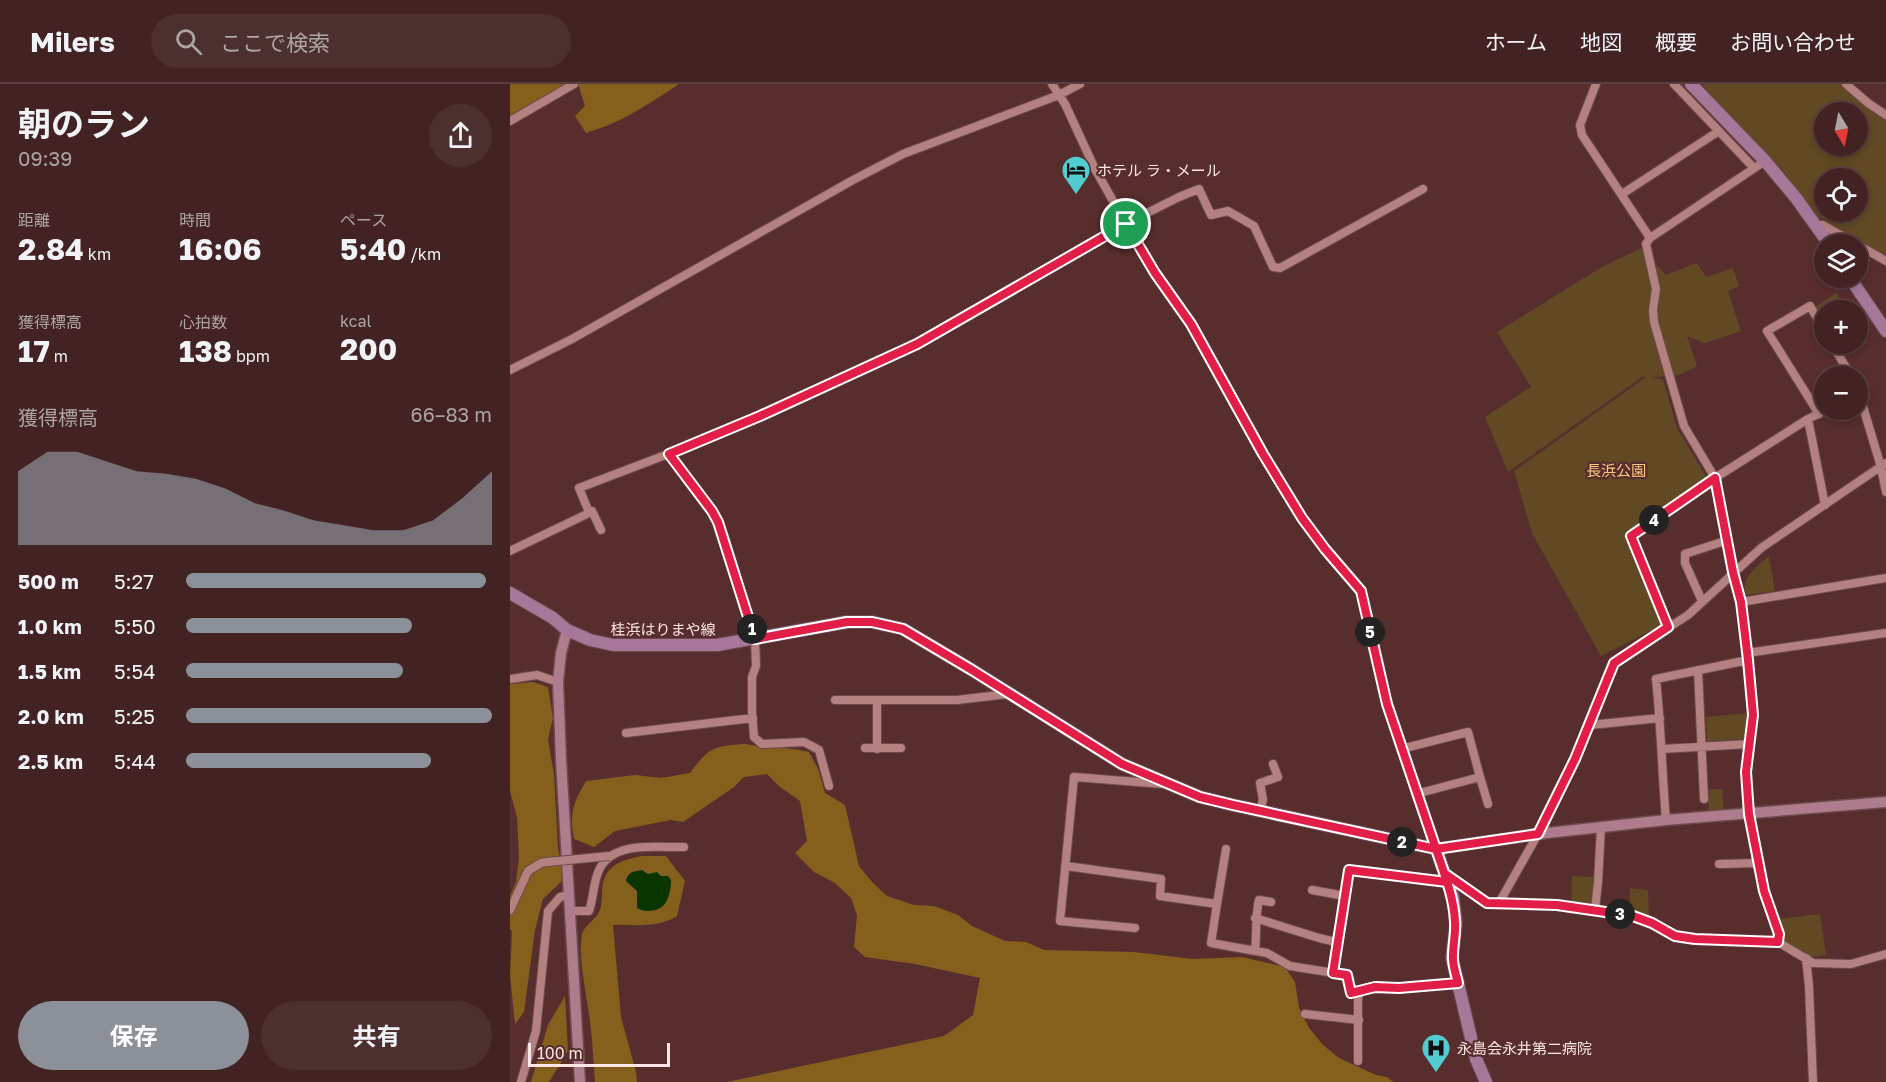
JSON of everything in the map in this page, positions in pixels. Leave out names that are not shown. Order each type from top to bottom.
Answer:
[{"type":"main road","points":[[1691,84],[1822,234]]},
{"type":"main road","points":[[1857,288],[1886,331]]},
{"type":"main road","name":"桂浜はりまや線","points":[[510,593],[553,618],[567,630],[590,640],[613,645],[717,645],[847,622],[872,622],[903,629],[1122,764],[1167,785],[1200,797],[1436,849]]},
{"type":"main road","points":[[1436,849],[1452,897],[1456,924],[1452,958],[1476,1059],[1486,1082]]},
{"type":"street","points":[[510,121],[574,84]]},
{"type":"street","points":[[1052,84],[1126,224],[1151,267],[1191,324],[1263,454],[1302,518],[1361,591],[1387,704],[1436,849],[1538,834],[1666,820],[1886,802]]},
{"type":"street","points":[[510,370],[572,339],[903,154],[1080,84]]},
{"type":"street","points":[[1596,84],[1580,125],[1582,135],[1650,238]]},
{"type":"street","points":[[1674,84],[1719,130],[1760,165],[1650,238],[1646,244],[1656,289],[1654,322],[1684,426],[1715,478],[1741,602],[1753,715],[1746,772],[1749,814],[1764,891],[1779,934],[1778,942]]},
{"type":"street","points":[[1846,84],[1886,115]]},
{"type":"street","points":[[1622,194],[1719,130]]},
{"type":"street","points":[[589,512],[579,488],[760,416],[917,344],[1126,224],[1199,189],[1211,215],[1228,211],[1254,225],[1274,267],[1280,268],[1423,189]]},
{"type":"street","points":[[1816,225],[1823,225],[1886,261]]},
{"type":"street","points":[[1814,313],[1810,306],[1767,331],[1814,406]]},
{"type":"street","points":[[1668,627],[1631,536],[1715,478],[1814,416]]},
{"type":"street","points":[[1808,419],[1825,505]]},
{"type":"street","points":[[1867,420],[1883,465],[1886,492]]},
{"type":"street","points":[[669,454],[718,522],[755,639],[756,666],[752,677],[754,737],[762,744],[804,742],[819,750],[829,786]]},
{"type":"street","points":[[1499,903],[1538,834],[1590,725],[1614,663],[1688,615],[1761,548],[1883,465]]},
{"type":"street","points":[[510,551],[592,511],[601,530]]},
{"type":"street","points":[[1702,601],[1685,563],[1685,554],[1728,540]]},
{"type":"street","points":[[1741,602],[1886,578]]},
{"type":"street","points":[[567,630],[561,653],[558,682],[580,1082]]},
{"type":"street","points":[[1666,820],[1656,679],[1748,657],[1886,633]]},
{"type":"street","points":[[1698,670],[1704,799]]},
{"type":"street","points":[[510,679],[537,675],[558,682]]},
{"type":"street","points":[[835,700],[957,700],[1010,694]]},
{"type":"street","points":[[877,700],[877,748]]},
{"type":"street","points":[[626,733],[753,718]]},
{"type":"street","points":[[1590,725],[1660,718]]},
{"type":"street","points":[[1401,749],[1468,732],[1488,804]]},
{"type":"street","points":[[1662,749],[1749,744]]},
{"type":"street","points":[[865,748],[901,748]]},
{"type":"street","points":[[1260,811],[1263,800],[1260,783],[1278,777],[1273,764]]},
{"type":"street","points":[[1136,928],[1060,921],[1074,777],[1167,785]]},
{"type":"street","points":[[1416,794],[1480,777]]},
{"type":"street","points":[[1595,910],[1601,827]]},
{"type":"street","points":[[510,910],[528,871],[541,863],[609,856],[629,848],[684,847]]},
{"type":"street","points":[[1226,849],[1211,943],[1267,953],[1290,966],[1347,975],[1351,993],[1375,987],[1399,988],[1458,983]]},
{"type":"street","points":[[571,911],[589,911],[598,871],[609,856]]},
{"type":"street","points":[[1719,864],[1758,863]]},
{"type":"street","points":[[1066,866],[1161,879],[1160,896],[1217,904]]},
{"type":"street","points":[[1333,973],[1349,870],[1445,878],[1487,903],[1557,905],[1633,916],[1652,923],[1675,936],[1695,939],[1778,942],[1813,963],[1851,964],[1886,954]]},
{"type":"street","points":[[1312,890],[1344,896]]},
{"type":"street","points":[[521,1082],[536,1031],[548,911],[560,897],[570,895]]},
{"type":"street","points":[[1255,951],[1257,925],[1255,918],[1259,900],[1270,902]]},
{"type":"street","points":[[1255,918],[1336,942]]},
{"type":"street","points":[[1806,958],[1813,1082]]},
{"type":"street","points":[[1358,1061],[1360,990]]},
{"type":"street","points":[[1305,1014],[1359,1020]]},
{"type":"green space","points":[[1702,84],[1842,84],[1862,102],[1814,102],[1814,156],[1868,156],[1868,107],[1886,119],[1886,257],[1868,246],[1868,234],[1847,234],[1827,222],[1868,222],[1868,168],[1814,168],[1814,212],[1779,166],[1722,108]]},
{"type":"green space","name":"長浜公園","points":[[1641,248],[1666,275],[1697,263],[1706,277],[1733,268],[1739,286],[1728,291],[1741,331],[1705,343],[1687,336],[1697,366],[1679,375],[1653,377],[1663,380],[1677,428],[1707,478],[1625,533],[1662,625],[1601,656],[1532,533],[1514,471],[1646,377],[1642,377],[1508,472],[1485,417],[1531,387],[1497,332],[1602,267]]},
{"type":"green space","points":[[1837,293],[1840,300],[1826,300]]},
{"type":"green space","points":[[1769,556],[1775,591],[1745,595],[1745,582],[1748,577]]},
{"type":"green space","points":[[1746,713],[1746,739],[1707,742],[1706,717]]},
{"type":"green space","points":[[1722,789],[1724,811],[1709,812],[1707,790]]},
{"type":"green space","points":[[1572,876],[1594,877],[1592,904],[1571,903]]},
{"type":"green space","points":[[1630,888],[1648,890],[1649,918],[1630,909]]},
{"type":"green space","points":[[1820,914],[1826,955],[1811,957],[1783,940],[1777,919]]},
{"type":"shaded area","points":[[510,84],[575,84],[510,117]]},
{"type":"shaded area","points":[[578,84],[679,84],[623,118],[586,133],[575,116],[585,106]]},
{"type":"shaded area","points":[[533,682],[548,687],[553,718],[548,739],[554,775],[558,848],[564,879],[543,899],[535,930],[524,1012],[515,1024],[510,975],[512,931],[510,929],[510,896],[516,882],[519,858],[517,817],[510,791],[510,684]]},
{"type":"shaded area","points":[[745,744],[809,752],[818,769],[825,793],[845,805],[859,866],[887,896],[914,905],[934,906],[958,915],[972,926],[1005,941],[1026,942],[1044,950],[1134,952],[1193,959],[1242,957],[1285,967],[1295,982],[1299,1008],[1309,1028],[1323,1045],[1339,1058],[1376,1075],[1387,1077],[1393,1082],[727,1082],[944,1036],[973,1015],[980,978],[915,964],[865,957],[854,947],[857,915],[851,898],[835,883],[814,872],[795,853],[807,841],[800,801],[780,787],[767,774],[744,777],[734,787],[683,822],[671,820],[615,831],[594,847],[574,839],[573,809],[586,781],[635,775],[661,778],[690,773],[702,758],[713,750],[719,747]]},
{"type":"shaded area","points":[[642,856],[666,856],[685,881],[677,916],[654,924],[613,925],[621,1017],[637,1082],[595,1082],[591,1030],[582,966],[582,935],[600,910],[603,883],[609,871],[624,861]]},
{"type":"shaded area","points":[[642,870],[648,874],[657,872],[661,876],[668,876],[671,880],[668,898],[665,904],[658,909],[645,911],[637,908],[637,891],[626,881],[630,874]]},
{"type":"shaded area","points":[[565,996],[568,1051],[549,1082],[531,1082],[548,1025]]},
{"type":"place","name":"ホテル ラ・メール","points":[[1076,196]]},
{"type":"place","name":"永島会永井第二病院","points":[[1436,1074]]},
{"type":"route","points":[[1126,224],[917,344],[760,416],[669,454],[718,522],[755,639],[847,622],[872,622],[903,629],[1122,764],[1167,785],[1200,797],[1233,805],[1436,849],[1444,873],[1447,882],[1452,897],[1456,924],[1452,958],[1458,983],[1399,988],[1375,987],[1351,993],[1347,975],[1333,973],[1349,870],[1447,882],[1444,873],[1487,903],[1557,905],[1633,916],[1652,923],[1675,936],[1695,939],[1778,942],[1779,934],[1764,891],[1749,814],[1746,772],[1753,715],[1748,660],[1741,602],[1715,478],[1631,536],[1668,627],[1614,663],[1575,759],[1538,834],[1436,849],[1387,704],[1361,591],[1302,518],[1263,454],[1191,324],[1155,273],[1126,224]]}]
